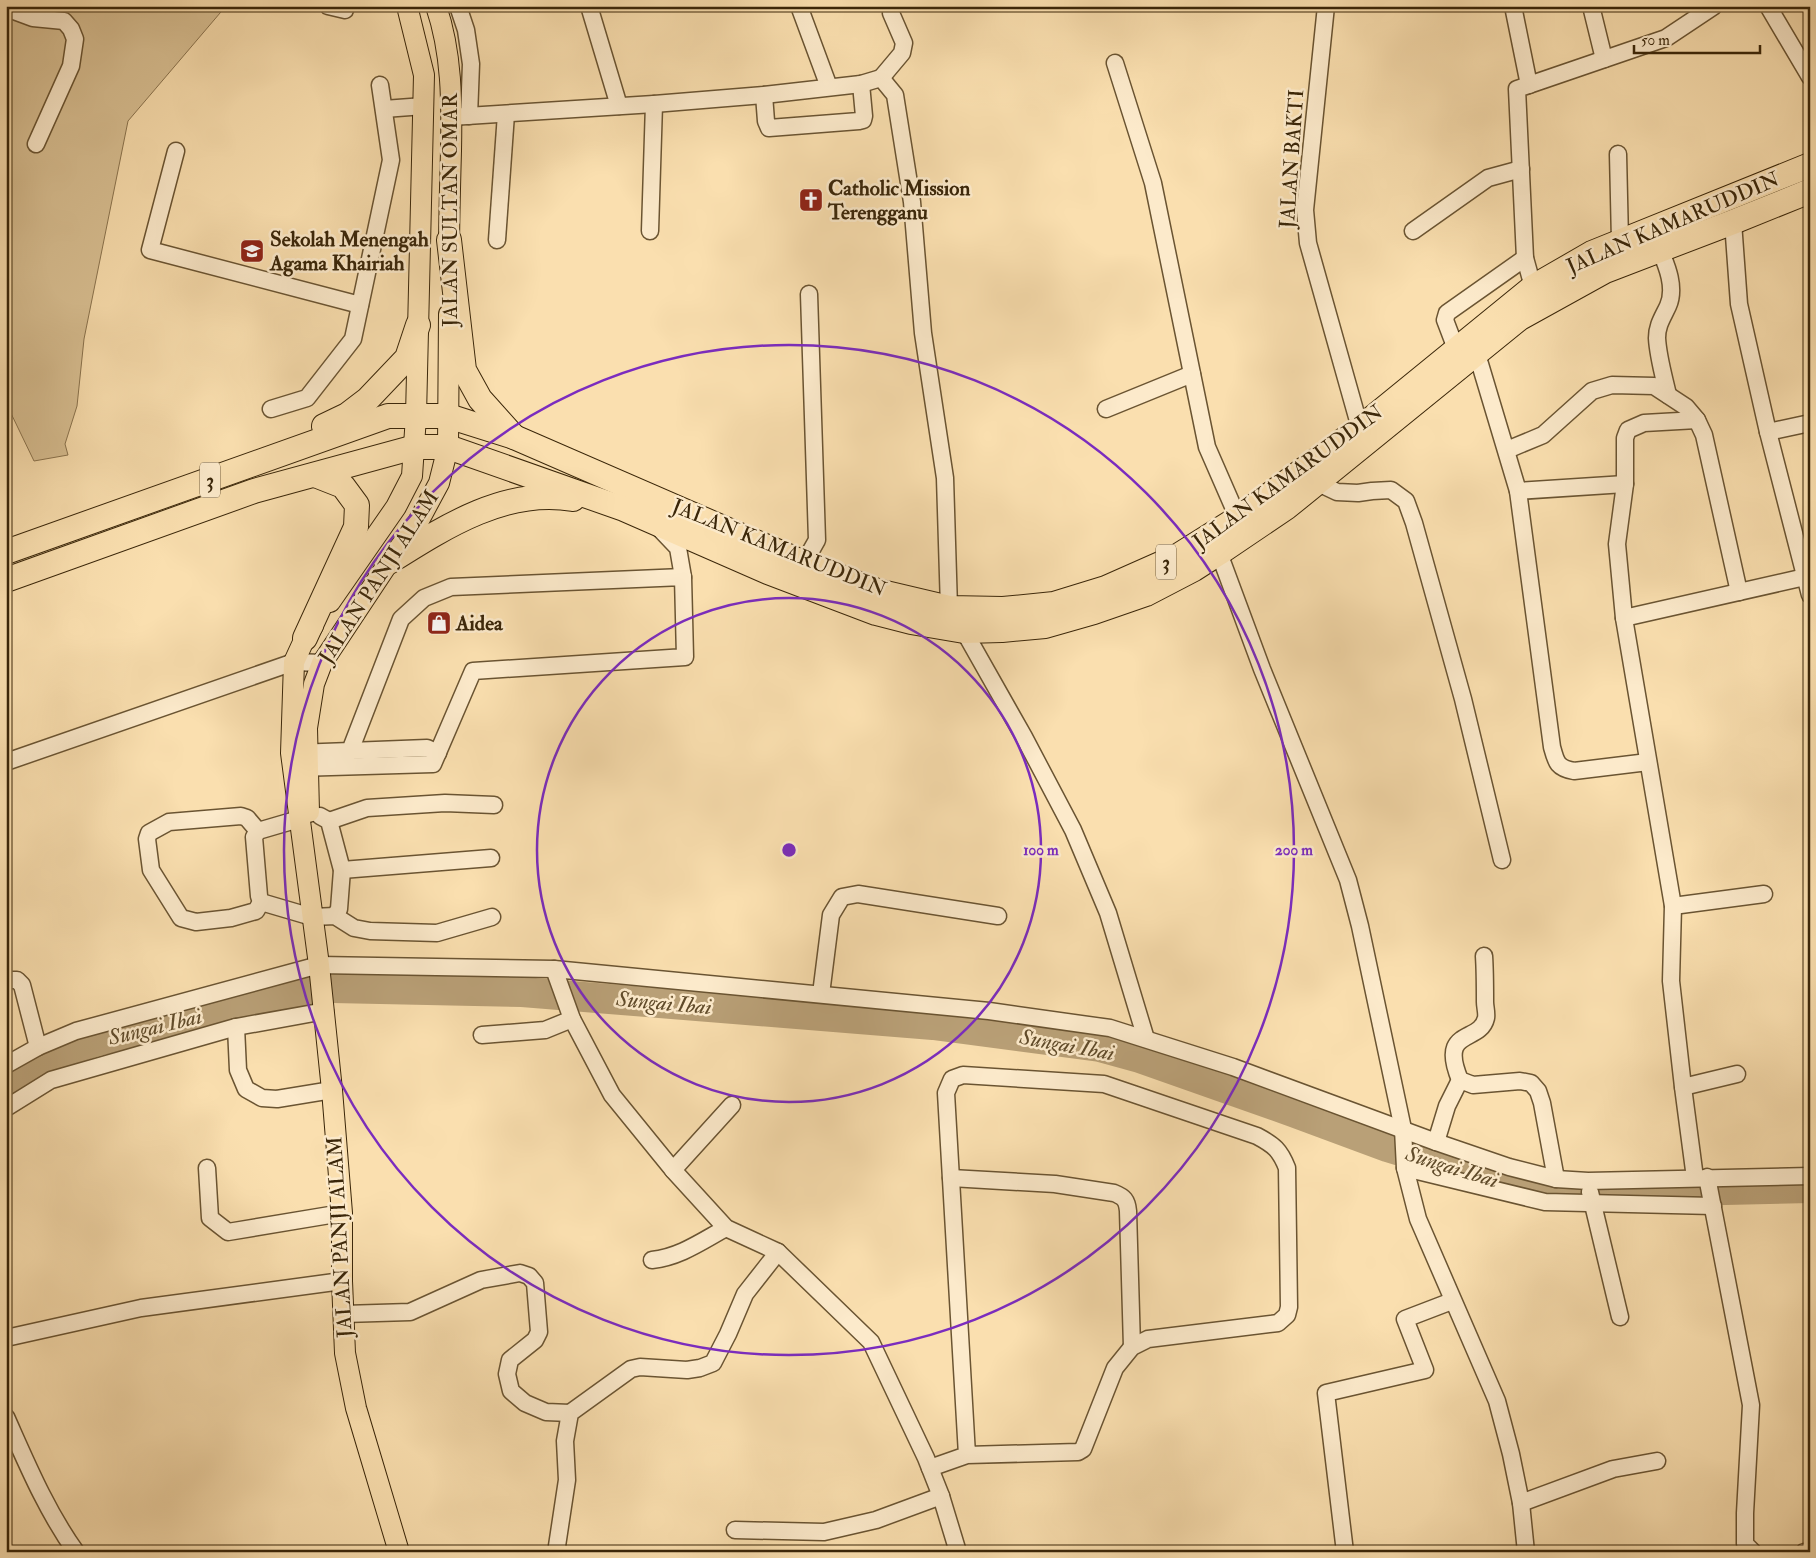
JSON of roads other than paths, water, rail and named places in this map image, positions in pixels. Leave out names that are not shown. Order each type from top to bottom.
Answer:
[{"type":"highway","name":"JALAN KAMARUDDIN","points":[[448,447],[624,509],[768,572],[876,613],[911,622],[964,631],[1045,626],[1146,594],[1194,569],[1287,507],[1318,483],[1467,351],[1533,287],[1592,253],[1810,165]]},
{"type":"highway","name":"JALAN KAMARUDDIN","points":[[416,416],[448,416],[514,437],[804,563],[877,591],[949,608],[1003,609],[1054,604],[1106,588],[1176,557],[1238,518],[1467,351],[1520,318],[1605,271],[1810,191]]},
{"type":"highway","points":[[449,240],[464,370],[480,398],[514,437]]},
{"type":"highway","points":[[223,475],[347,415],[368,399],[407,358],[418,325]]},
{"type":"highway","name":"3","points":[[6,552],[388,416],[416,416]]},
{"type":"highway","name":"3","points":[[6,580],[254,492],[415,446],[448,447]]},
{"type":"highway","points":[[305,638],[356,527],[357,505],[343,486],[315,475]]},
{"type":"highway","points":[[389,562],[480,510],[532,498],[566,498],[624,509]]},
{"type":"main road","name":"JALAN SULTAN OMAR","points":[[407,6],[424,75],[416,416]]},
{"type":"main road","name":"JALAN SULTAN OMAR","points":[[436,6],[444,29],[450,73],[460,116],[449,240],[448,416]]},
{"type":"main road","name":"JALAN PANJI ALAM","points":[[399,1552],[356,1408],[345,1353],[342,1212],[325,1010],[312,917],[294,662],[305,638],[396,506],[412,476],[416,416]]},
{"type":"main road","name":"JALAN PANJI ALAM","points":[[300,761],[314,684],[322,662],[389,562],[418,524],[439,483],[448,447],[448,416]]},
{"type":"street","points":[[328,6],[345,10],[344,6]]},
{"type":"street","points":[[458,6],[466,30],[471,64],[460,116],[654,104],[764,95],[861,84],[881,78],[902,52],[904,43],[891,13],[891,6]]},
{"type":"street","points":[[589,6],[619,106]]},
{"type":"street","points":[[799,6],[829,87]]},
{"type":"street","name":"JALAN BAKTI","points":[[1326,6],[1305,210],[1308,243],[1360,428]]},
{"type":"street","points":[[1513,6],[1529,85]]},
{"type":"street","points":[[1591,6],[1604,60]]},
{"type":"street","points":[[1533,287],[1525,258],[1517,89],[1666,38],[1714,6]]},
{"type":"street","points":[[1768,6],[1808,75],[1810,90]]},
{"type":"street","points":[[6,8],[32,12],[64,21],[72,29],[74,39],[71,66],[36,144]]},
{"type":"street","points":[[1115,63],[1152,182],[1207,447],[1238,518]]},
{"type":"street","points":[[881,78],[895,95],[912,202],[924,333],[945,478],[949,608]]},
{"type":"street","points":[[764,95],[766,121],[769,128],[859,121],[863,120],[864,116],[861,84]]},
{"type":"street","points":[[271,409],[307,398],[353,339],[391,160],[380,85]]},
{"type":"street","points":[[650,231],[654,104]]},
{"type":"street","points":[[384,109],[424,106]]},
{"type":"street","points":[[497,240],[506,114]]},
{"type":"street","points":[[176,151],[150,250],[360,305]]},
{"type":"street","points":[[1618,154],[1620,241]]},
{"type":"street","points":[[1413,231],[1488,178],[1521,169]]},
{"type":"street","points":[[1733,222],[1739,304],[1768,432],[1810,595]]},
{"type":"street","points":[[1660,250],[1668,269],[1671,289],[1669,304],[1660,321],[1657,337],[1668,395]]},
{"type":"street","points":[[1525,258],[1447,313],[1445,320],[1467,351],[1507,450],[1518,491],[1550,737],[1555,759],[1559,766],[1565,770],[1574,771],[1648,762]]},
{"type":"street","points":[[804,563],[817,540],[809,294]]},
{"type":"street","points":[[1106,409],[1192,374]]},
{"type":"street","points":[[1507,450],[1543,435],[1592,391],[1612,385],[1654,386],[1686,407],[1697,420],[1704,434],[1738,592]]},
{"type":"street","points":[[1697,420],[1644,423],[1628,430],[1625,438],[1625,484],[1617,544],[1624,618],[1673,906],[1671,982],[1683,1087],[1703,1178],[1713,1205],[1751,1405],[1745,1544],[1753,1552]]},
{"type":"street","points":[[1768,432],[1810,423]]},
{"type":"street","points":[[1318,483],[1337,492],[1358,493],[1391,490],[1406,501],[1414,523],[1463,698],[1502,860]]},
{"type":"street","points":[[1518,491],[1625,484]]},
{"type":"street","points":[[300,761],[433,764],[473,671],[685,657],[683,577],[678,548],[652,521]]},
{"type":"street","points":[[1219,553],[1262,669],[1348,880],[1360,926],[1404,1130],[1405,1168],[1418,1219],[1446,1303],[1497,1401],[1521,1503],[1526,1552]]},
{"type":"street","points":[[350,751],[401,619],[424,598],[451,587],[683,577]]},
{"type":"street","points":[[1624,618],[1805,577]]},
{"type":"street","points":[[964,631],[1024,737],[1072,830],[1108,913],[1146,1039]]},
{"type":"street","points":[[6,762],[294,662],[322,662]]},
{"type":"street","points":[[300,761],[350,751],[427,748],[438,753]]},
{"type":"street","points":[[329,821],[367,808],[445,803],[494,805]]},
{"type":"street","points":[[258,831],[247,818],[241,816],[169,822],[149,833],[147,839],[152,870],[181,918],[196,922],[231,918],[256,911],[261,902],[254,837],[258,831],[304,816],[323,817],[329,821],[342,870],[339,909],[335,916]]},
{"type":"street","points":[[342,870],[491,858]]},
{"type":"street","points":[[821,994],[831,914],[842,897],[858,894],[998,916]]},
{"type":"street","points":[[1673,906],[1764,894]]},
{"type":"street","points":[[261,902],[312,917],[335,916],[354,928],[370,931],[437,933],[492,917]]},
{"type":"street","points":[[1484,956],[1486,1018],[1479,1030],[1457,1043],[1454,1054],[1455,1067],[1460,1080],[1472,1085],[1520,1080],[1531,1083],[1538,1091],[1542,1103],[1556,1179]]},
{"type":"street","points":[[6,1065],[38,1046],[76,1031],[319,965],[554,970],[989,1011],[1110,1028],[1233,1067],[1509,1167],[1556,1179],[1588,1181],[1810,1176]]},
{"type":"street","points":[[554,970],[572,1018],[612,1095],[673,1170],[726,1228],[778,1252],[871,1342],[930,1468],[941,1496],[958,1552]]},
{"type":"street","points":[[6,980],[17,980],[22,984],[38,1046]]},
{"type":"street","points":[[6,1108],[51,1080],[236,1027],[325,1010]]},
{"type":"street","points":[[482,1034],[545,1030],[572,1018]]},
{"type":"street","points":[[236,1027],[238,1070],[246,1089],[262,1098],[277,1099],[332,1090]]},
{"type":"street","points":[[1683,1087],[1737,1074]]},
{"type":"street","points":[[930,1468],[967,1455],[1078,1452],[1083,1449],[1115,1368],[1132,1347],[1148,1339],[1278,1323],[1287,1315],[1289,1307],[1287,1168],[1281,1154],[1271,1143],[1257,1136],[1104,1084],[963,1075],[952,1079],[946,1092],[967,1455]]},
{"type":"street","points":[[1436,1142],[1447,1106],[1460,1080]]},
{"type":"street","points":[[673,1170],[732,1104]]},
{"type":"street","points":[[206,1168],[210,1218],[228,1232],[342,1212]]},
{"type":"street","points":[[1405,1168],[1545,1202],[1713,1205]]},
{"type":"street","points":[[951,1178],[1055,1184],[1114,1193],[1123,1197],[1127,1202],[1128,1211],[1132,1347]]},
{"type":"street","points":[[1588,1181],[1620,1317]]},
{"type":"street","points":[[652,1260],[673,1256],[685,1251],[726,1228]]},
{"type":"street","points":[[344,1314],[410,1312],[481,1280],[520,1273],[529,1276],[535,1283],[539,1332],[535,1340],[510,1360],[507,1374],[512,1391],[525,1403],[546,1412],[570,1413],[631,1369],[640,1367],[687,1370],[700,1368],[712,1363],[728,1334],[745,1294],[778,1252]]},
{"type":"street","points":[[6,1338],[141,1308],[342,1281]]},
{"type":"street","points":[[1345,1552],[1326,1393],[1425,1370],[1405,1319],[1446,1303]]},
{"type":"street","points":[[559,1552],[557,1546],[566,1480],[565,1440],[570,1413]]},
{"type":"street","points":[[6,1417],[32,1477],[53,1518],[76,1552]]},
{"type":"street","points":[[1521,1503],[1613,1469],[1657,1461]]},
{"type":"street","points":[[736,1530],[824,1532],[876,1520],[941,1496]]},
{"type":"street","points":[[1804,1552],[1810,1551]]},
{"type":"waterway","name":"Sungai Ibai","points":[[333,988],[522,992],[933,1025],[1100,1047],[1140,1058],[1387,1147],[1534,1192],[1549,1194],[1810,1188]]},
{"type":"waterway","name":"Sungai Ibai","points":[[6,1081],[52,1056],[94,1042],[309,990]]},
{"type":"place","name":"Catholic Mission Terengganu","points":[[811,200]]},
{"type":"place","name":"Sekolah Menengah Agama Khairiah","points":[[252,251]]},
{"type":"place","name":"Aidea","points":[[439,623]]}]
